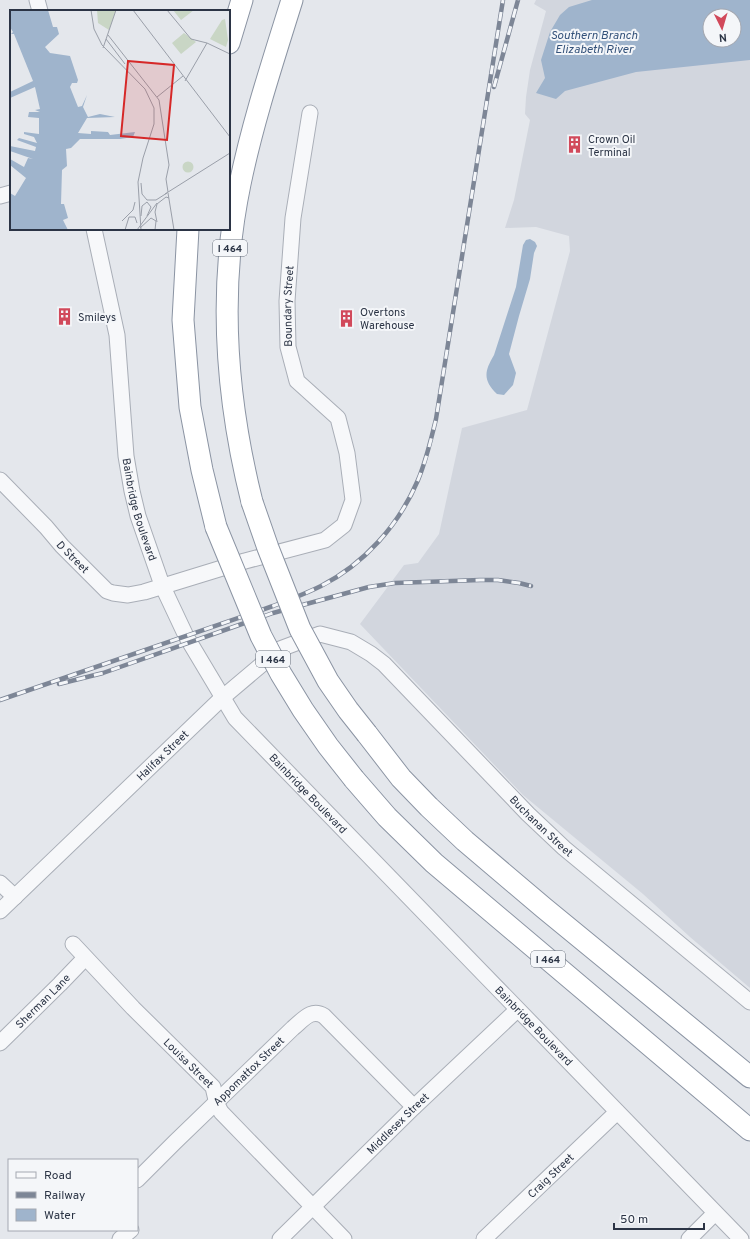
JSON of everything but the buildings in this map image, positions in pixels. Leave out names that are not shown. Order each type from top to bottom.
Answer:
[{"type":"highway","points":[[230,40],[242,0]]},
{"type":"highway","name":"I 464","points":[[292,0],[268,77],[240,185],[230,249],[227,291],[227,336],[235,424],[243,466],[252,502],[268,548],[300,629],[328,681],[348,710],[401,778],[429,807],[465,841],[550,913],[746,1073]]},
{"type":"highway","name":"I 464","points":[[188,230],[183,320],[190,406],[202,470],[216,526],[261,636],[281,674],[303,710],[354,780],[387,817],[434,863],[750,1130]]},
{"type":"street","points":[[37,0],[40,10]]},
{"type":"street","name":"Boundary Street","points":[[162,585],[325,540],[344,525],[354,500],[347,454],[338,418],[297,381],[288,347],[287,301],[293,218],[310,113]]},
{"type":"street","points":[[0,196],[10,193]]},
{"type":"street","name":"Bainbridge Boulevard","points":[[94,230],[117,336],[126,456],[138,516],[162,585],[189,642],[222,698],[240,724],[741,1239]]},
{"type":"street","name":"D Street","points":[[0,480],[107,591],[128,595],[144,592],[162,585]]},
{"type":"street","name":"Halifax Street","points":[[0,911],[222,698],[280,649],[320,634],[343,640]]},
{"type":"street","name":"Buchanan Street","points":[[343,640],[351,642],[372,654],[384,664],[528,814],[564,848],[750,1002]]},
{"type":"street","points":[[0,883],[15,897]]},
{"type":"street","name":"Louisa Street","points":[[74,944],[85,958],[142,1018],[213,1087],[221,1112],[344,1239]]},
{"type":"street","name":"Sherman Lane","points":[[0,1044],[85,958]]},
{"type":"street","name":"Middlesex Street","points":[[280,1239],[414,1107],[518,1010]]},
{"type":"street","name":"Appomattox Street","points":[[138,1179],[308,1014],[315,1012],[324,1016],[414,1107]]},
{"type":"street","name":"Craig Street","points":[[484,1239],[617,1112]]},
{"type":"street","points":[[689,1239],[715,1213]]},
{"type":"street","points":[[120,1239],[130,1231]]},
{"type":"shaded area","points":[[536,0],[750,0],[750,988],[690,937],[643,894],[523,795],[360,624],[404,565],[418,563],[439,534],[462,428],[527,410],[570,251],[569,236],[536,227],[505,228],[514,200],[530,120],[525,114],[530,70],[546,11],[534,4]]},
{"type":"water","name":"Southern Branch Elizabeth River","points":[[592,0],[750,0],[750,60],[636,72],[565,91],[556,99],[536,93],[545,78],[541,60],[550,32],[560,15],[569,7]]},
{"type":"water","points":[[530,239],[535,242],[537,246],[534,253],[530,279],[509,354],[516,373],[513,385],[504,395],[497,394],[487,380],[486,376],[488,366],[494,355],[516,287],[523,245],[526,240]]},
{"type":"railway","points":[[0,700],[273,606],[309,592],[337,577],[366,555],[390,528],[410,497],[418,480],[426,458],[436,419],[503,0]]},
{"type":"railway","points":[[494,87],[518,0]]},
{"type":"railway","points":[[59,684],[103,673],[273,613],[369,587],[395,583],[480,580],[498,580],[531,586]]},
{"type":"place","name":"Crown Oil Terminal","points":[[575,145]]},
{"type":"place","name":"Smileys","points":[[65,317]]},
{"type":"place","name":"Overtons Warehouse","points":[[347,318]]}]
